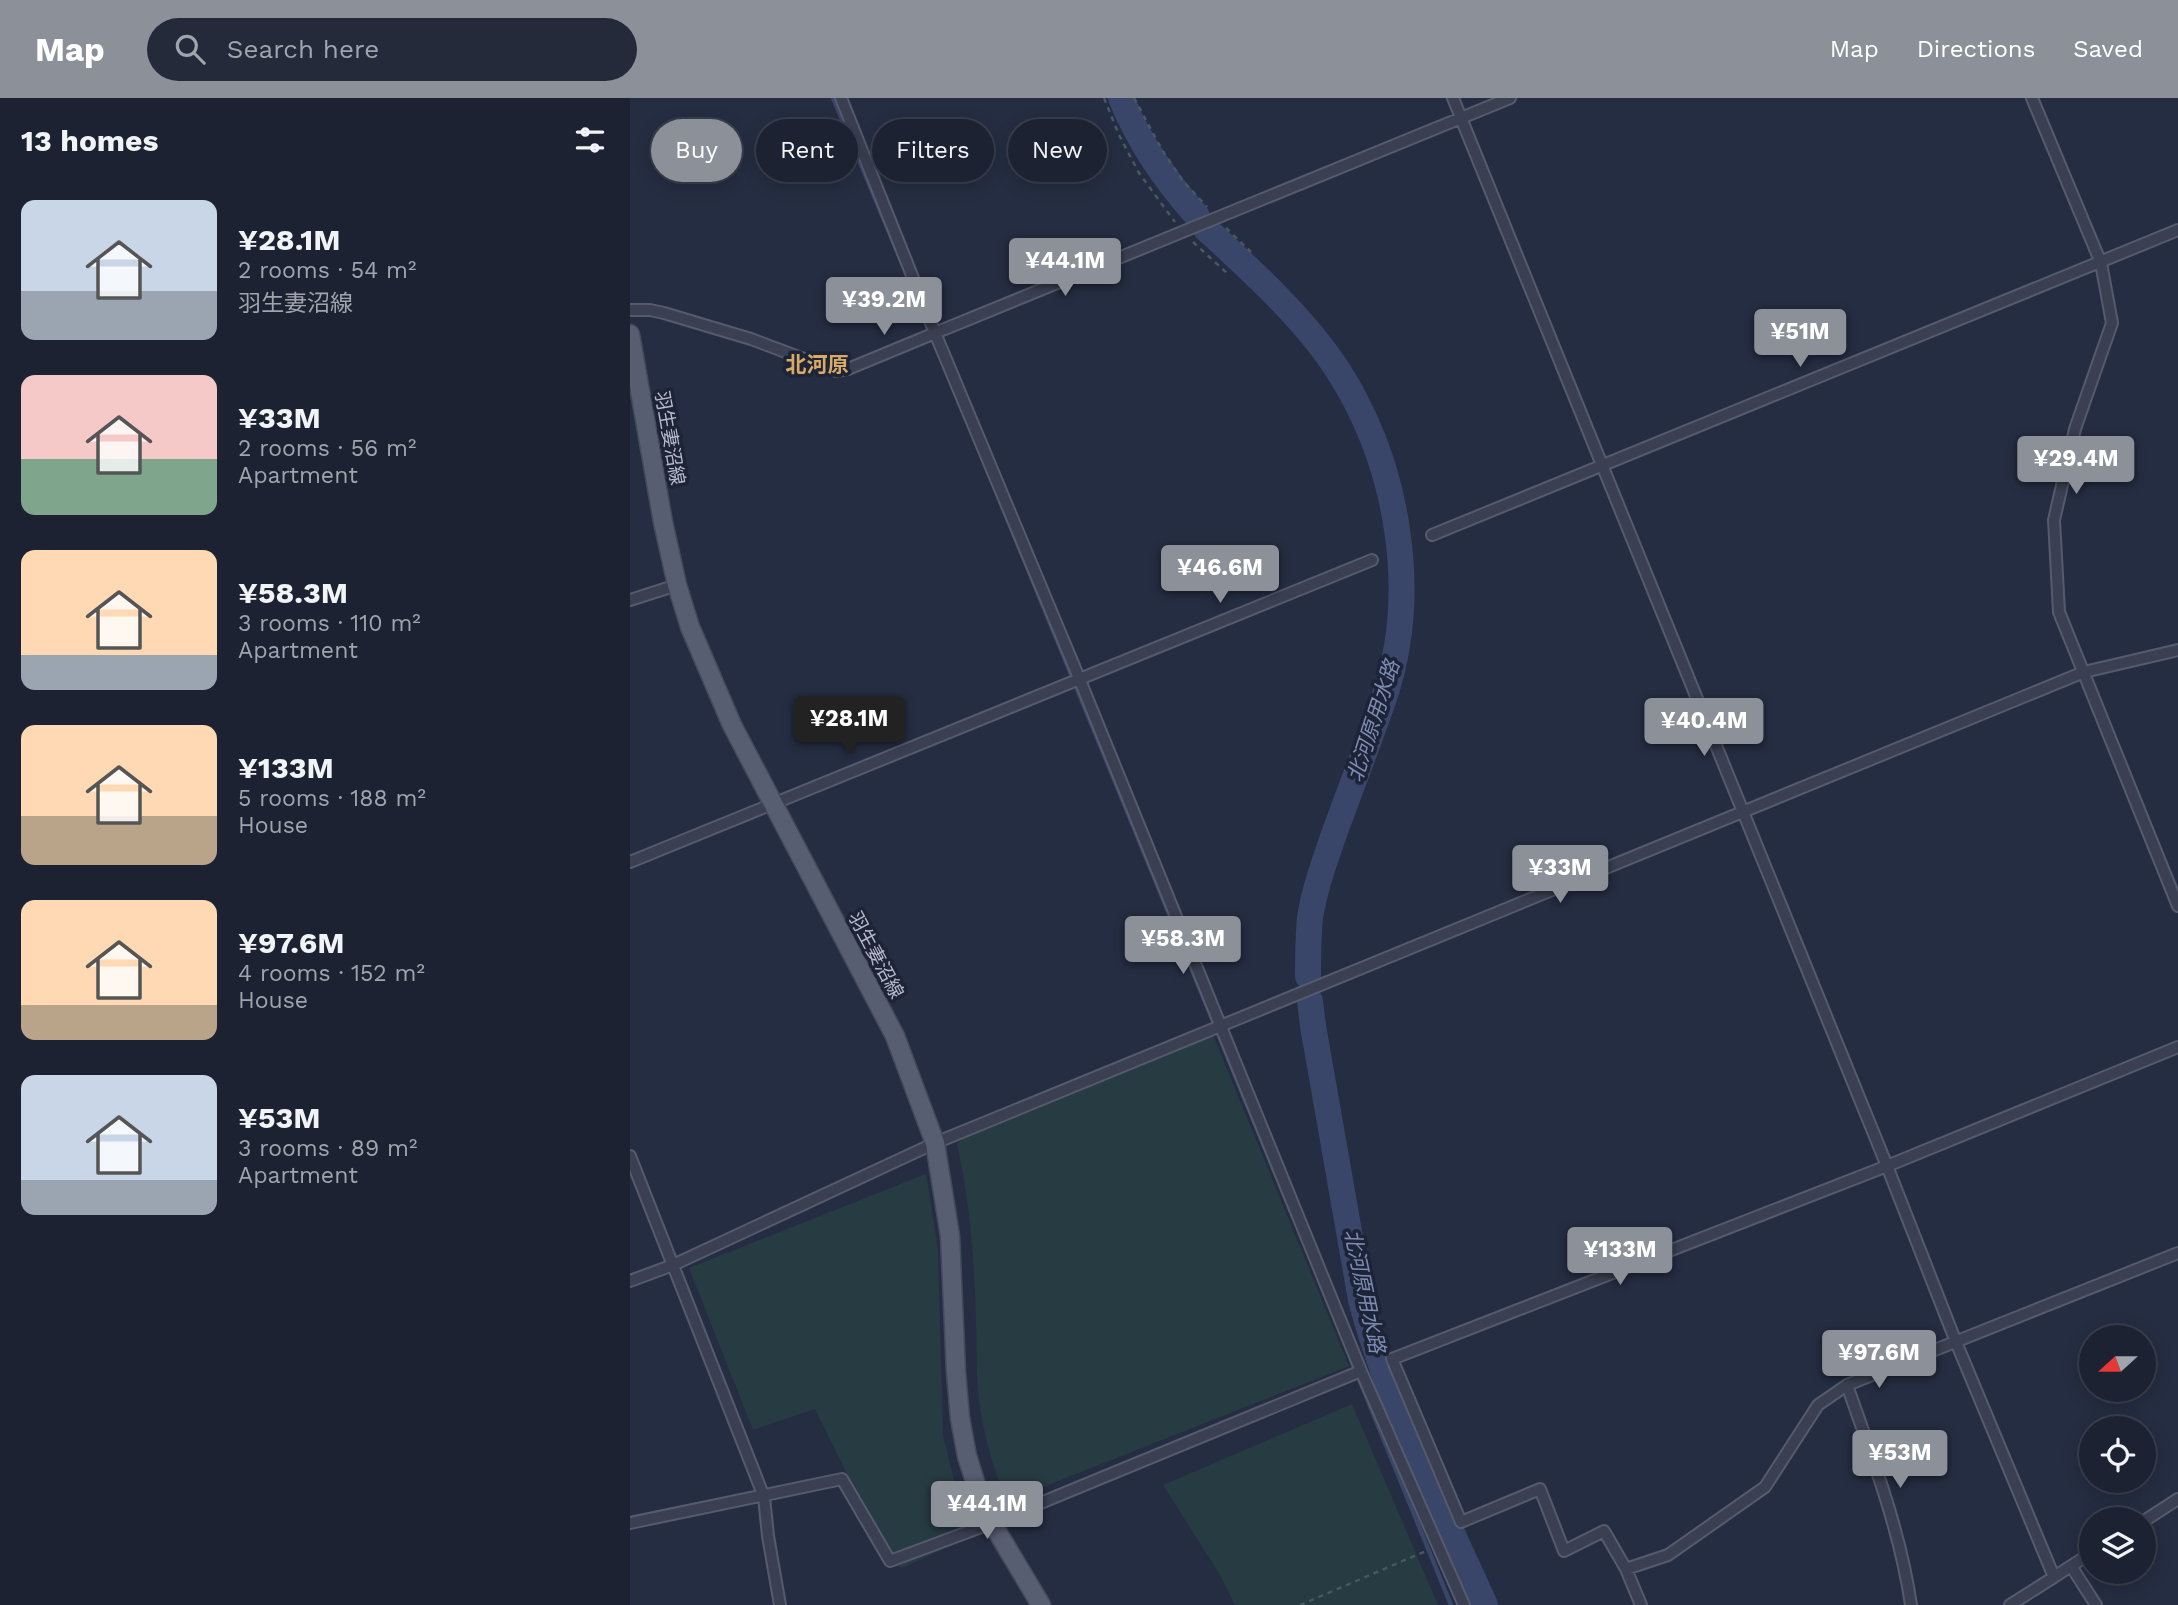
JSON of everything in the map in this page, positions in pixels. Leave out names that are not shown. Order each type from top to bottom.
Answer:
[{"type":"main road","name":"羽生妻沼線","points":[[630,334],[663,523],[690,627],[712,682],[773,804],[895,1036],[935,1143],[950,1236],[956,1373],[967,1456],[992,1523],[1041,1605]]},
{"type":"street","points":[[841,98],[1361,1371],[1464,1605]]},
{"type":"street","points":[[1453,98],[1956,1342],[2054,1577]]},
{"type":"street","points":[[630,310],[664,313],[751,340],[836,371],[848,369],[1510,98]]},
{"type":"street","points":[[2032,98],[2101,263],[2112,323],[2075,429],[2054,520],[2059,612],[2178,906]]},
{"type":"street","points":[[1433,536],[2178,230]]},
{"type":"street","points":[[630,862],[1372,560]]},
{"type":"street","points":[[630,600],[677,585]]},
{"type":"street","points":[[630,1281],[673,1265],[935,1143],[2084,672],[2178,650]]},
{"type":"street","points":[[1641,1605],[1626,1569],[1604,1531],[1564,1551],[1540,1489],[1461,1522],[1392,1359],[1887,1166],[2178,1047]]},
{"type":"street","points":[[630,1156],[764,1497],[780,1605]]},
{"type":"street","points":[[1626,1569],[1668,1555],[1765,1487],[1818,1405],[1847,1385],[2178,1253]]},
{"type":"street","points":[[630,1523],[842,1479],[890,1561],[992,1523],[1361,1371]]},
{"type":"street","points":[[1847,1385],[1888,1503],[1911,1605]]},
{"type":"street","points":[[2156,1513],[2178,1499]]},
{"type":"street","points":[[2010,1605],[2079,1561]]},
{"type":"street","points":[[2071,1566],[2096,1605]]},
{"type":"path","points":[[1104,98],[1139,173],[1183,233],[1229,275]]},
{"type":"path","points":[[1134,98],[1161,150],[1183,181],[1251,252]]},
{"type":"path","points":[[1300,1605],[1439,1545]]},
{"type":"shaded area","points":[[1213,1035],[1349,1366],[1008,1501],[992,1461],[979,1401],[973,1256],[957,1144],[964,1137]]},
{"type":"shaded area","points":[[926,1174],[938,1249],[943,1435],[957,1493],[976,1534],[902,1568],[890,1561],[815,1409],[753,1430],[689,1268]]},
{"type":"shaded area","points":[[1352,1404],[1438,1605],[1235,1605],[1220,1575],[1163,1485]]},
{"type":"waterway","points":[[833,98],[902,263]]},
{"type":"waterway","name":"北河原用水路","points":[[1121,98],[1154,160],[1197,216]]},
{"type":"waterway","name":"北河原用水路","points":[[1206,229],[1295,315],[1339,372],[1376,447],[1389,488],[1397,530],[1401,573],[1395,657],[1384,698],[1317,887],[1310,918],[1308,976]]},
{"type":"waterway","points":[[1000,501],[1291,1212]]},
{"type":"waterway","name":"北河原用水路","points":[[1310,1001],[1361,1300],[1401,1417],[1485,1605]]},
{"type":"waterway","points":[[1359,1379],[1451,1605]]},
{"type":"district","name":"北河原","points":[[817,364]]}]
